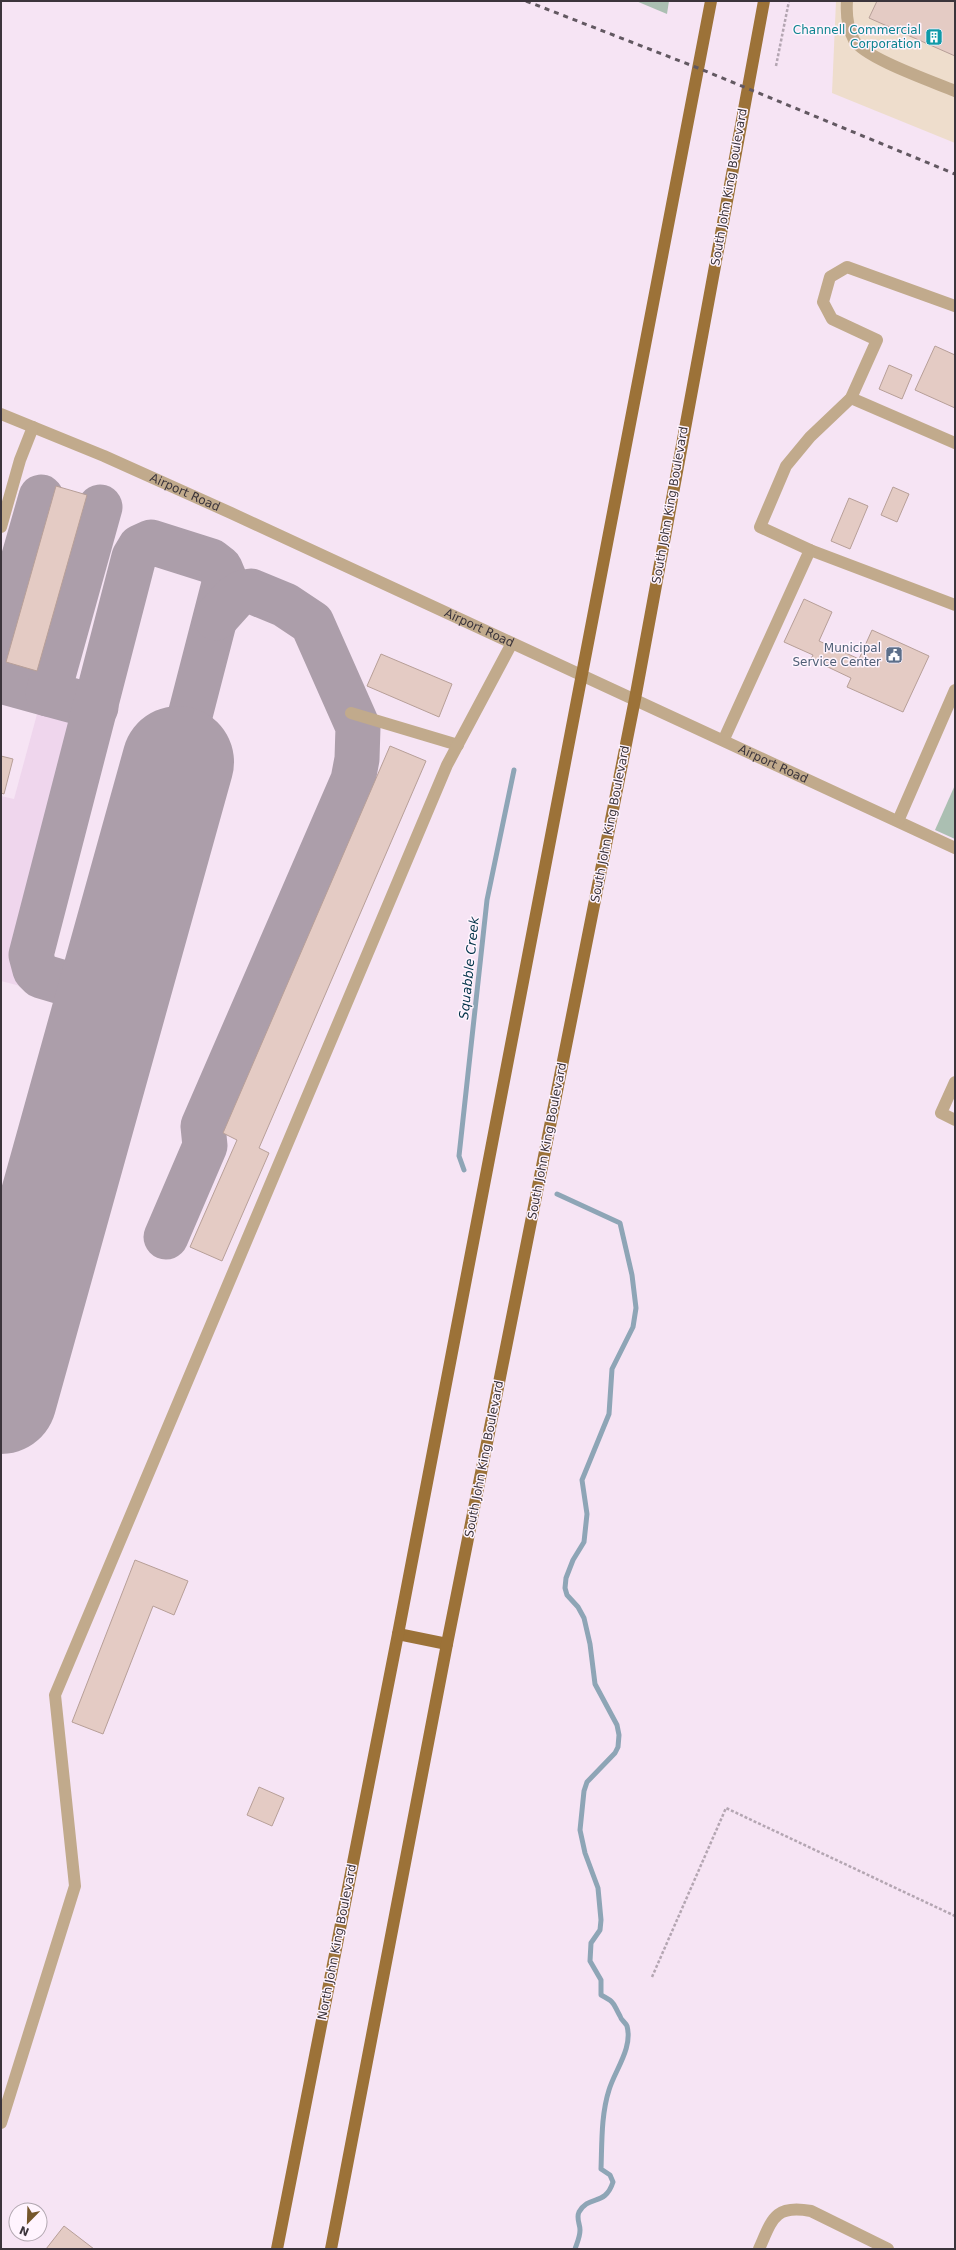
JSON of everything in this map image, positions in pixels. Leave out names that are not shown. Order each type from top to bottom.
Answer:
[{"type":"main road","points":[[331,2249],[447,1644],[398,1634],[711,1]]},
{"type":"main road","name":"South John King Boulevard","points":[[447,1644],[635,699],[764,1]]},
{"type":"main road","name":"North John King Boulevard","points":[[277,2249],[398,1634]]},
{"type":"street","points":[[847,1],[845,16],[854,41],[871,55],[955,92]]},
{"type":"street","points":[[955,306],[847,266],[830,277],[823,302],[832,319],[876,340],[851,398],[810,437],[786,466],[760,527],[810,550],[955,605]]},
{"type":"street","points":[[851,398],[955,443]]},
{"type":"street","name":"Airport Road","points":[[1,414],[218,507],[724,739],[955,848]]},
{"type":"street","points":[[1,527],[20,460],[33,427]]},
{"type":"street","points":[[724,739],[810,550]]},
{"type":"street","points":[[1,2123],[75,1886],[55,1695],[447,765],[512,643]]},
{"type":"street","points":[[898,821],[955,690]]},
{"type":"street","points":[[351,713],[458,745]]},
{"type":"street","points":[[955,1082],[941,1113],[955,1120]]},
{"type":"street","points":[[759,2249],[771,2222],[780,2212],[788,2209],[810,2211],[888,2249]]},
{"type":"path","points":[[776,66],[789,1]]},
{"type":"path","points":[[652,1977],[726,1808],[955,1916]]},
{"type":"shaded area","points":[[836,1],[955,1],[955,143],[832,93]]},
{"type":"shaded area","points":[[46,681],[106,697],[28,988],[1,981],[1,796],[14,799]]},
{"type":"green space","points":[[636,1],[669,1],[667,14]]},
{"type":"green space","points":[[955,785],[955,839],[935,830]]},
{"type":"building","name":"Channell Commercial Corporation","points":[[877,1],[955,1],[955,56],[869,18]]},
{"type":"building","points":[[935,346],[955,355],[955,408],[915,390]]},
{"type":"building","points":[[889,365],[912,375],[902,399],[879,389]]},
{"type":"building","points":[[56,486],[87,495],[37,671],[6,662]]},
{"type":"building","points":[[893,487],[909,494],[897,522],[881,515]]},
{"type":"building","points":[[849,498],[868,506],[850,549],[831,541]]},
{"type":"building","name":"Municipal Service Center","points":[[804,599],[832,612],[819,641],[859,659],[872,630],[929,656],[903,712],[847,687],[851,678],[811,659],[813,655],[784,642]]},
{"type":"building","points":[[381,654],[452,684],[439,717],[367,686]]},
{"type":"building","points":[[390,746],[426,761],[259,1148],[269,1153],[222,1261],[190,1247],[237,1140],[223,1133]]},
{"type":"building","points":[[1,756],[13,759],[4,794],[1,793]]},
{"type":"building","points":[[135,1560],[188,1581],[174,1615],[153,1606],[103,1734],[72,1722]]},
{"type":"building","points":[[259,1787],[284,1798],[272,1826],[247,1815]]},
{"type":"building","points":[[64,2226],[94,2249],[46,2249]]},
{"type":"waterway","name":"Squabble Creek","points":[[464,1170],[459,1156],[487,900],[514,770]]},
{"type":"waterway","name":"Squabble Creek","points":[[557,1194],[620,1223],[632,1275],[636,1308],[633,1327],[612,1369],[609,1414],[582,1480],[587,1514],[584,1542],[573,1560],[566,1578],[565,1588],[567,1595],[578,1607],[584,1618],[590,1644],[595,1684],[617,1725],[619,1735],[618,1747],[615,1753],[587,1782],[584,1791],[580,1830],[585,1853],[598,1888],[601,1920],[600,1930],[591,1943],[590,1961],[601,1980],[601,1995],[613,2003],[621,2019],[627,2026],[628,2034],[626,2051],[609,2090],[603,2119],[601,2169],[610,2175],[613,2182],[606,2195],[587,2203],[579,2212],[580,2233],[575,2249]]},
{"type":"taxiway","points":[[1,637],[41,497]]},
{"type":"taxiway","points":[[96,707],[48,694],[100,507]]},
{"type":"taxiway","points":[[112,997],[41,976],[35,970],[31,955],[134,557],[140,547],[151,542],[211,561],[220,568],[225,580],[178,762]]},
{"type":"taxiway","points":[[166,1237],[205,1146],[203,1126],[353,780],[357,759],[358,727],[312,623],[285,605],[251,591],[241,593],[234,598],[216,618]]},
{"type":"taxiway","points":[[1,677],[8,683],[48,694]]},
{"type":"runway","points":[[1,1398],[178,762]]},
{"type":"railway","points":[[526,1],[698,68],[955,174]]},
{"type":"place","name":"Channell Commercial Corporation","points":[[934,37]]},
{"type":"place","name":"Municipal Service Center","points":[[894,655]]}]
